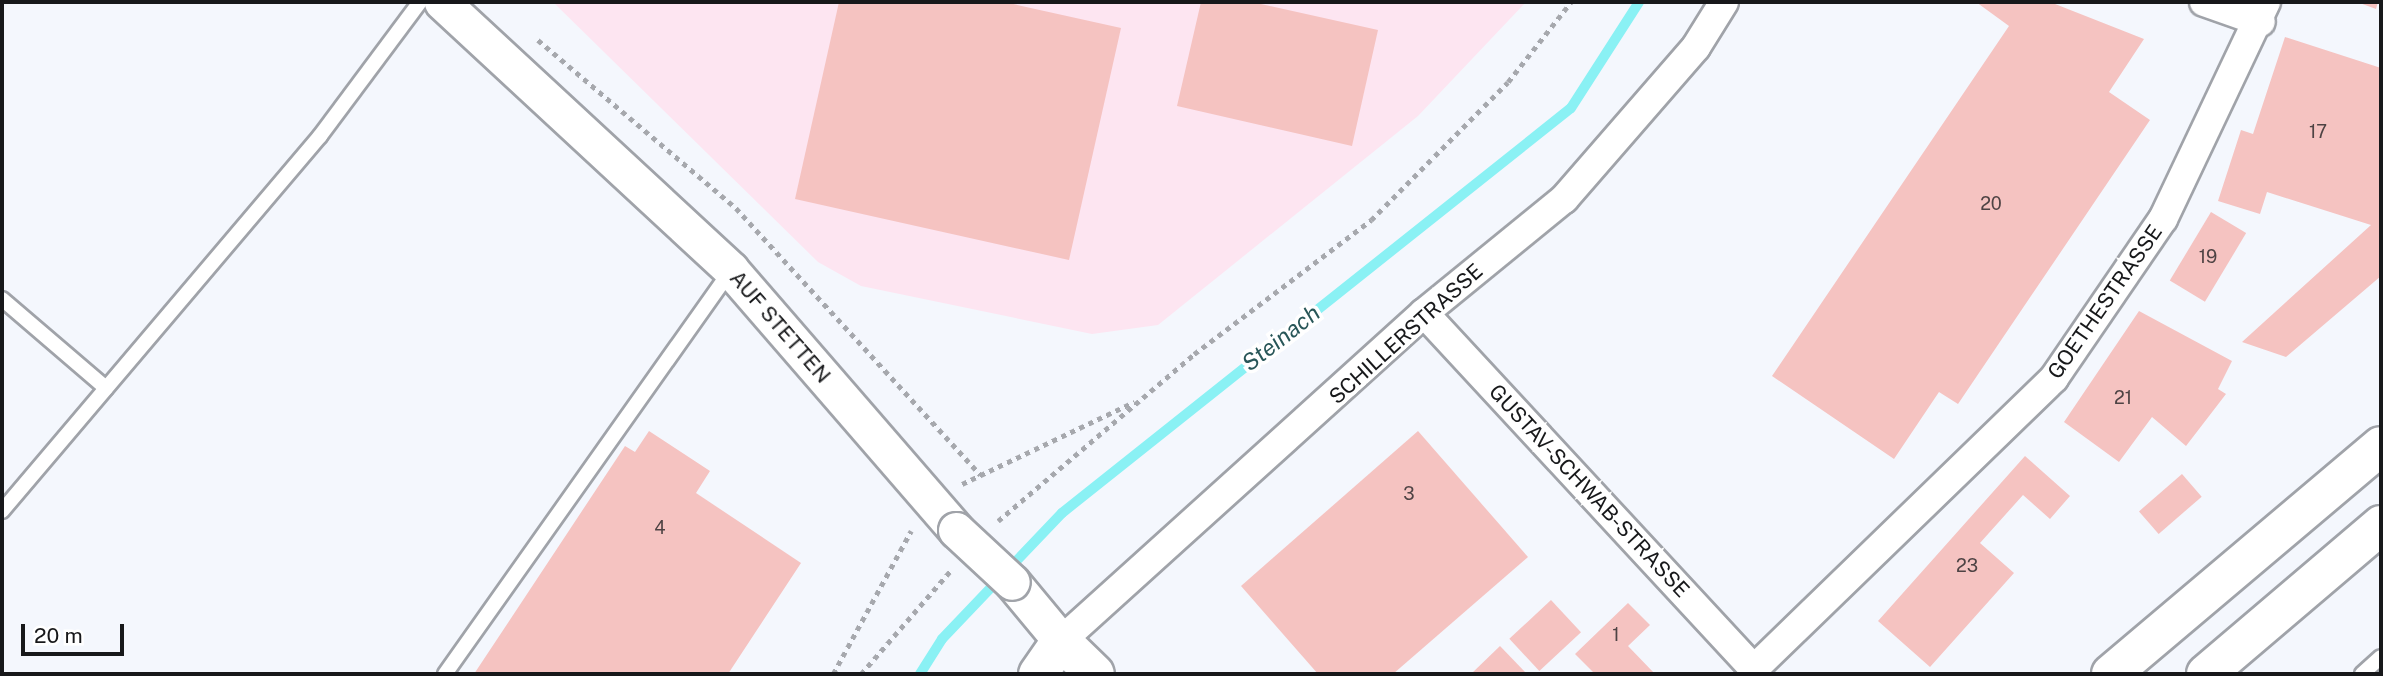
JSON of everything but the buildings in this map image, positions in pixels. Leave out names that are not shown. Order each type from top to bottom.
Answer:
[{"type":"main road","points":[[2111,674],[2381,446]]},
{"type":"main road","points":[[2206,674],[2381,525]]},
{"type":"main road","points":[[1038,674],[1061,641]]},
{"type":"main road","name":"AUF STETTEN","points":[[1061,641],[1095,674]]},
{"type":"street","name":"AUF STETTEN","points":[[442,2],[731,270],[929,500],[956,530],[1012,582],[1061,641]]},
{"type":"street","name":"SCHILLERSTRASSE","points":[[1061,641],[1424,313],[1564,199],[1696,47],[1724,2]]},
{"type":"street","points":[[2204,2],[2264,12]]},
{"type":"street","name":"GOETHESTRASSE","points":[[1754,669],[2054,378],[2163,219],[2264,12]]},
{"type":"street","name":"GUSTAV-SCHWAB-STRASSE","points":[[1424,313],[1754,669]]},
{"type":"lane","points":[[2,511],[320,136],[420,2]]},
{"type":"lane","points":[[445,674],[731,270]]},
{"type":"lane","points":[[2,299],[106,388]]},
{"type":"lane","points":[[2362,674],[2381,657]]},
{"type":"path","points":[[834,674],[929,500],[1141,399],[1371,220],[1508,82],[1572,2]]},
{"type":"shaded area","points":[[553,2],[1526,2],[1418,116],[1158,325],[1092,334],[861,286],[818,262]]},
{"type":"waterway","name":"Steinach","points":[[920,674],[942,639],[1062,513],[1571,108],[1639,2]]}]
